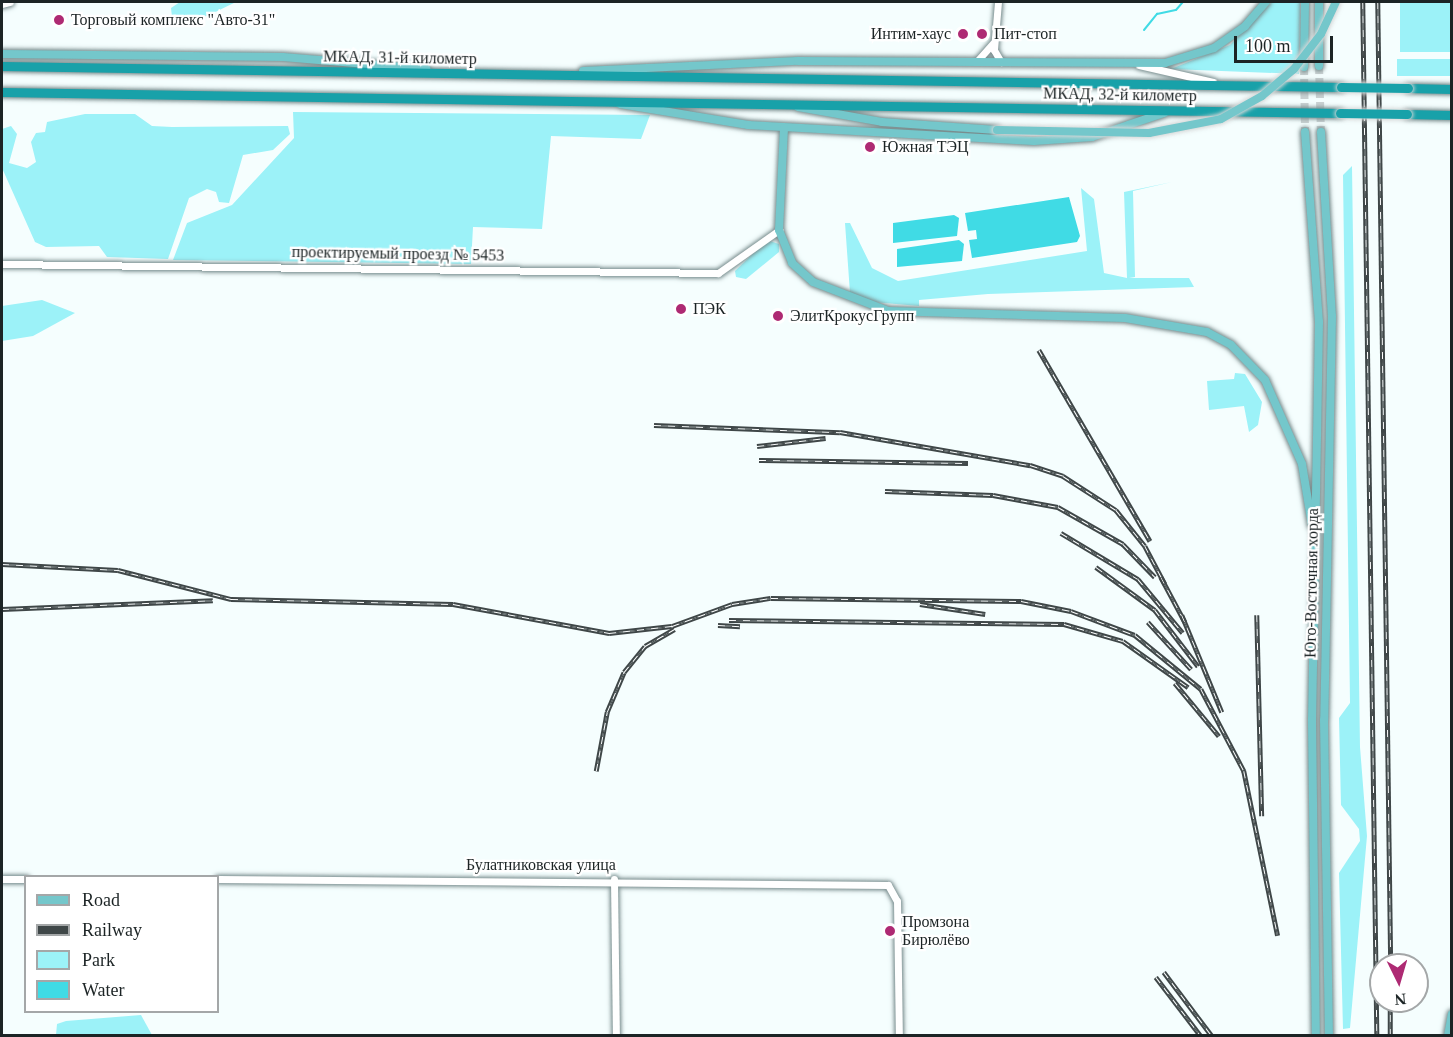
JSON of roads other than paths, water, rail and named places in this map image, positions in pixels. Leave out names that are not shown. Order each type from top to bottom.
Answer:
[{"type":"highway","name":"МКАД, 31-й километр","points":[[2,66],[798,79]]},
{"type":"highway","name":"МКАД, 32-й километр","points":[[798,79],[1452,89]]},
{"type":"highway","points":[[2,92],[789,105]]},
{"type":"highway","name":"МКАД, 32-й километр","points":[[789,105],[1452,115]]},
{"type":"main road","points":[[502,74],[798,61],[1138,65],[1184,60],[1214,48],[1245,26],[1266,2]]},
{"type":"main road","points":[[1304,67],[1305,2]]},
{"type":"main road","points":[[1319,2],[1320,66]]},
{"type":"main road","points":[[789,105],[882,122],[997,130],[1149,133],[1221,119],[1262,96],[1294,69],[1321,34],[1336,2]]},
{"type":"main road","points":[[2,54],[294,58],[457,74]]},
{"type":"main road","points":[[605,101],[689,119],[784,128],[1060,141],[1179,110]]},
{"type":"main road","points":[[784,128],[779,230],[786,253],[802,273],[871,307],[1183,324],[1231,345],[1265,381],[1302,464],[1315,555]]},
{"type":"main road","name":"Юго-Восточная хорда","points":[[1305,132],[1319,322],[1315,555],[1316,1035]]},
{"type":"main road","name":"Юго-Восточная хорда","points":[[1321,132],[1332,316],[1324,720],[1329,1035]]},
{"type":"main road","points":[[1448,1035],[1452,1014]]},
{"type":"street","points":[[2,4],[10,2]]},
{"type":"street","points":[[998,2],[994,41],[996,58],[1004,63]]},
{"type":"street","points":[[973,63],[984,58],[994,41]]},
{"type":"street","points":[[1138,65],[1233,86]]},
{"type":"street","name":"проектируемый проезд № 5453","points":[[2,264],[718,273],[779,230]]},
{"type":"street","points":[[2,879],[24,879]]},
{"type":"street","name":"Булатниковская улица","points":[[219,879],[864,881],[888,885],[897,901],[899,1035]]},
{"type":"street","points":[[614,879],[616,1035]]},
{"type":"water","points":[[1069,197],[1080,236],[1077,242],[972,258],[969,240],[977,239],[976,230],[968,231],[965,213]]},
{"type":"water","points":[[954,215],[959,218],[957,236],[893,243],[893,223]]},
{"type":"water","points":[[959,240],[964,244],[962,261],[897,267],[897,249]]},
{"type":"waterway","points":[[1144,30],[1157,14],[1176,10],[1183,2]]},
{"type":"tunnel","points":[[1319,66],[1321,132]]},
{"type":"tunnel","points":[[1304,67],[1305,132]]},
{"type":"railway","points":[[1363,2],[1377,1036]]},
{"type":"railway","points":[[1378,2],[1391,953]]},
{"type":"railway","points":[[1039,350],[1150,541]]},
{"type":"railway","points":[[654,425],[840,432],[1030,465],[1063,476],[1116,510],[1145,546],[1165,584]]},
{"type":"railway","points":[[757,446],[826,438]]},
{"type":"railway","points":[[759,460],[968,463]]},
{"type":"railway","points":[[885,491],[993,495],[1058,507],[1123,544],[1155,577]]},
{"type":"railway","points":[[1061,533],[1138,579],[1183,633]]},
{"type":"railway","points":[[2,564],[118,570],[231,599],[453,604],[609,633],[672,626],[732,604],[771,598],[1021,601],[1071,611],[1135,635],[1201,689],[1244,771],[1278,936]]},
{"type":"railway","points":[[1096,567],[1155,610],[1198,666]]},
{"type":"railway","points":[[1161,577],[1185,622]]},
{"type":"railway","points":[[2,609],[213,600]]},
{"type":"railway","points":[[920,604],[985,614]]},
{"type":"railway","points":[[1182,615],[1222,712]]},
{"type":"railway","points":[[1257,615],[1262,816]]},
{"type":"railway","points":[[729,620],[1064,624],[1123,641],[1188,687]]},
{"type":"railway","points":[[1148,622],[1191,669]]},
{"type":"railway","points":[[718,625],[740,626]]},
{"type":"railway","points":[[596,771],[607,712],[624,672],[645,646],[674,629]]},
{"type":"railway","points":[[1175,683],[1219,736]]},
{"type":"railway","points":[[1164,972],[1212,1036]]},
{"type":"railway","points":[[1156,977],[1201,1036]]},
{"type":"railway","points":[[1390,1013],[1390,1036]]},
{"type":"place","name":"Торговый комплекс \"Авто-31\"","points":[[59,20]]},
{"type":"place","name":"Интим-хаус","points":[[963,34]]},
{"type":"place","name":"Пит-стоп","points":[[982,34]]},
{"type":"place","name":"Южная ТЭЦ","points":[[870,147]]},
{"type":"place","name":"ПЭК","points":[[681,309]]},
{"type":"place","name":"ЭлитКрокусГрупп","points":[[778,316]]},
{"type":"place","name":"Промзона Бирюлёво","points":[[890,931]]}]
